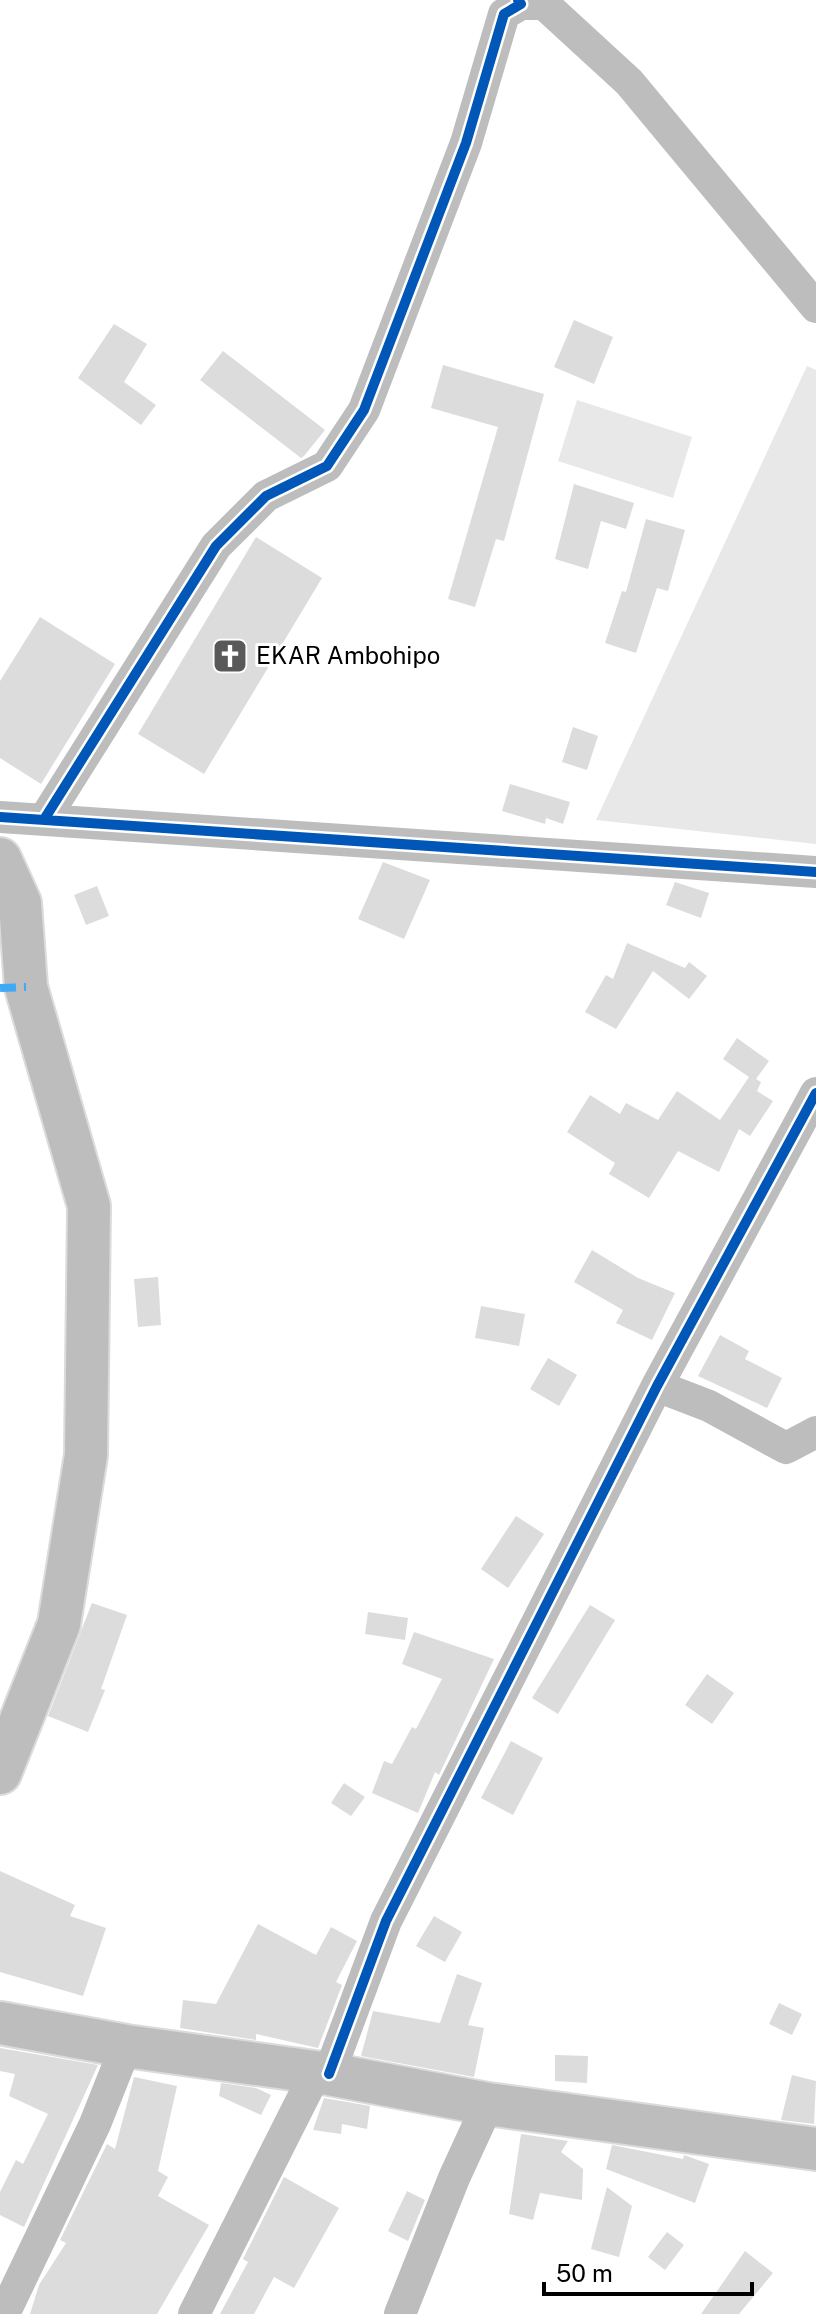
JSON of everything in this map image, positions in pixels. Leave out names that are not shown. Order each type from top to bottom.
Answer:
[{"type":"main road","points":[[0,859],[20,903],[26,987],[89,1206],[84,1471],[59,1624],[0,1773]]},
{"type":"main road","points":[[0,2023],[126,2046],[323,2073],[488,2104],[816,2149]]},
{"type":"street","points":[[45,818],[216,546],[266,496],[327,466],[364,410],[466,143],[504,14],[536,2],[629,82],[816,307]]},
{"type":"street","points":[[0,817],[816,872]]},
{"type":"street","points":[[194,2314],[323,2073],[386,1921],[657,1386],[816,1093]]},
{"type":"street","points":[[657,1386],[709,1406],[786,1448],[816,1432]]},
{"type":"street","points":[[4,2314],[95,2124],[126,2046]]},
{"type":"street","points":[[400,2314],[454,2178],[488,2104]]},
{"type":"shaded area","points":[[807,366],[816,370],[816,844],[596,820]]},
{"type":"shaded area","points":[[577,400],[692,437],[673,498],[558,461]]},
{"type":"building","points":[[574,320],[613,337],[594,384],[554,367]]},
{"type":"building","points":[[114,324],[147,344],[124,382],[156,405],[141,425],[78,378]]},
{"type":"building","points":[[223,351],[325,430],[304,456],[301,458],[200,380]]},
{"type":"building","points":[[443,365],[544,394],[504,541],[496,539],[475,607],[448,599],[498,427],[431,408]]},
{"type":"building","points":[[574,484],[634,503],[626,529],[601,521],[588,569],[555,559]]},
{"type":"building","points":[[646,519],[685,530],[668,591],[657,588],[636,653],[605,643],[622,591],[626,592]]},
{"type":"building","name":"EKAR Ambohipo","points":[[256,537],[322,578],[204,774],[138,734]]},
{"type":"building","points":[[40,617],[115,664],[41,784],[0,758],[0,681]]},
{"type":"building","points":[[573,727],[598,736],[587,770],[562,762]]},
{"type":"building","points":[[510,784],[570,802],[563,824],[546,818],[545,824],[502,811]]},
{"type":"building","points":[[383,862],[430,880],[404,939],[358,919]]},
{"type":"building","points":[[675,882],[709,893],[701,918],[666,905]]},
{"type":"building","points":[[97,886],[109,916],[86,925],[74,895]]},
{"type":"building","points":[[627,943],[685,968],[689,962],[707,976],[689,999],[653,971],[616,1029],[585,1012],[606,975],[613,979]]},
{"type":"building","points":[[737,1038],[769,1061],[756,1079],[761,1082],[757,1091],[773,1101],[750,1136],[739,1129],[719,1172],[678,1151],[649,1198],[609,1174],[615,1163],[567,1132],[590,1095],[620,1114],[626,1103],[658,1120],[677,1091],[720,1120],[749,1077],[723,1059]]},
{"type":"building","points":[[592,1250],[638,1278],[675,1293],[652,1340],[616,1323],[623,1310],[574,1282]]},
{"type":"building","points":[[158,1277],[161,1325],[138,1327],[134,1279]]},
{"type":"building","points":[[481,1306],[525,1314],[519,1346],[475,1338]]},
{"type":"building","points":[[720,1335],[749,1351],[745,1359],[782,1378],[767,1408],[698,1376]]},
{"type":"building","points":[[548,1358],[577,1375],[559,1406],[530,1389]]},
{"type":"building","points":[[516,1516],[544,1534],[508,1588],[481,1569]]},
{"type":"building","points":[[92,1603],[127,1615],[101,1689],[105,1690],[88,1732],[48,1716]]},
{"type":"building","points":[[590,1605],[615,1620],[558,1714],[532,1698]]},
{"type":"building","points":[[368,1612],[408,1618],[405,1640],[365,1634]]},
{"type":"building","points":[[414,1632],[494,1659],[439,1775],[435,1772],[418,1813],[372,1793],[384,1761],[392,1764],[412,1727],[416,1729],[442,1679],[402,1664]]},
{"type":"building","points":[[707,1674],[734,1693],[712,1724],[685,1705]]},
{"type":"building","points":[[511,1741],[543,1758],[513,1815],[481,1798]]},
{"type":"building","points":[[344,1783],[365,1797],[351,1816],[331,1803]]},
{"type":"building","points":[[0,1871],[75,1905],[70,1916],[106,1928],[83,1996],[0,1972]]},
{"type":"building","points":[[434,1916],[462,1932],[445,1962],[416,1946]]},
{"type":"building","points":[[258,1924],[316,1955],[331,1927],[357,1941],[336,1982],[342,1985],[318,2048],[256,2034],[256,2040],[180,2028],[183,2000],[216,2004]]},
{"type":"building","points":[[457,1974],[482,1983],[468,2025],[484,2028],[474,2077],[361,2056],[373,2011],[440,2023]]},
{"type":"building","points":[[779,2003],[802,2014],[792,2035],[769,2024]]},
{"type":"building","points":[[0,2048],[98,2065],[24,2227],[0,2215],[0,2192],[16,2160],[23,2164],[48,2114],[9,2096],[15,2074],[0,2071]]},
{"type":"building","points":[[555,2055],[588,2056],[587,2083],[555,2081]]},
{"type":"building","points":[[792,2075],[816,2081],[814,2124],[781,2120]]},
{"type":"building","points":[[134,2077],[177,2086],[158,2171],[168,2177],[158,2196],[209,2225],[157,2314],[30,2314],[39,2285],[66,2243],[60,2240],[107,2144],[115,2149]]},
{"type":"building","points":[[221,2083],[256,2088],[271,2095],[261,2115],[219,2096]]},
{"type":"building","points":[[324,2098],[370,2106],[367,2129],[342,2124],[341,2134],[313,2130]]},
{"type":"building","points":[[521,2134],[568,2141],[561,2152],[583,2169],[582,2200],[540,2193],[533,2220],[509,2214]]},
{"type":"building","points":[[612,2145],[683,2159],[684,2155],[709,2164],[695,2203],[606,2169]]},
{"type":"building","points":[[284,2177],[339,2208],[294,2288],[274,2277],[254,2314],[220,2314],[248,2262],[243,2259]]},
{"type":"building","points":[[607,2187],[632,2206],[619,2257],[591,2249]]},
{"type":"building","points":[[407,2191],[425,2200],[408,2241],[388,2231]]},
{"type":"building","points":[[667,2232],[684,2245],[665,2270],[648,2257]]},
{"type":"building","points":[[745,2251],[773,2273],[739,2314],[701,2314]]},
{"type":"marked path","points":[[0,988],[26,987]]},
{"type":"cycle path","points":[[45,818],[216,546],[266,496],[327,466],[364,410],[466,143],[504,14],[521,4],[518,0]]},
{"type":"cycle path","points":[[0,817],[816,872]]},
{"type":"cycle path","points":[[329,2074],[386,1921],[657,1386],[816,1093]]},
{"type":"place","name":"EKAR Ambohipo","points":[[230,656]]}]
